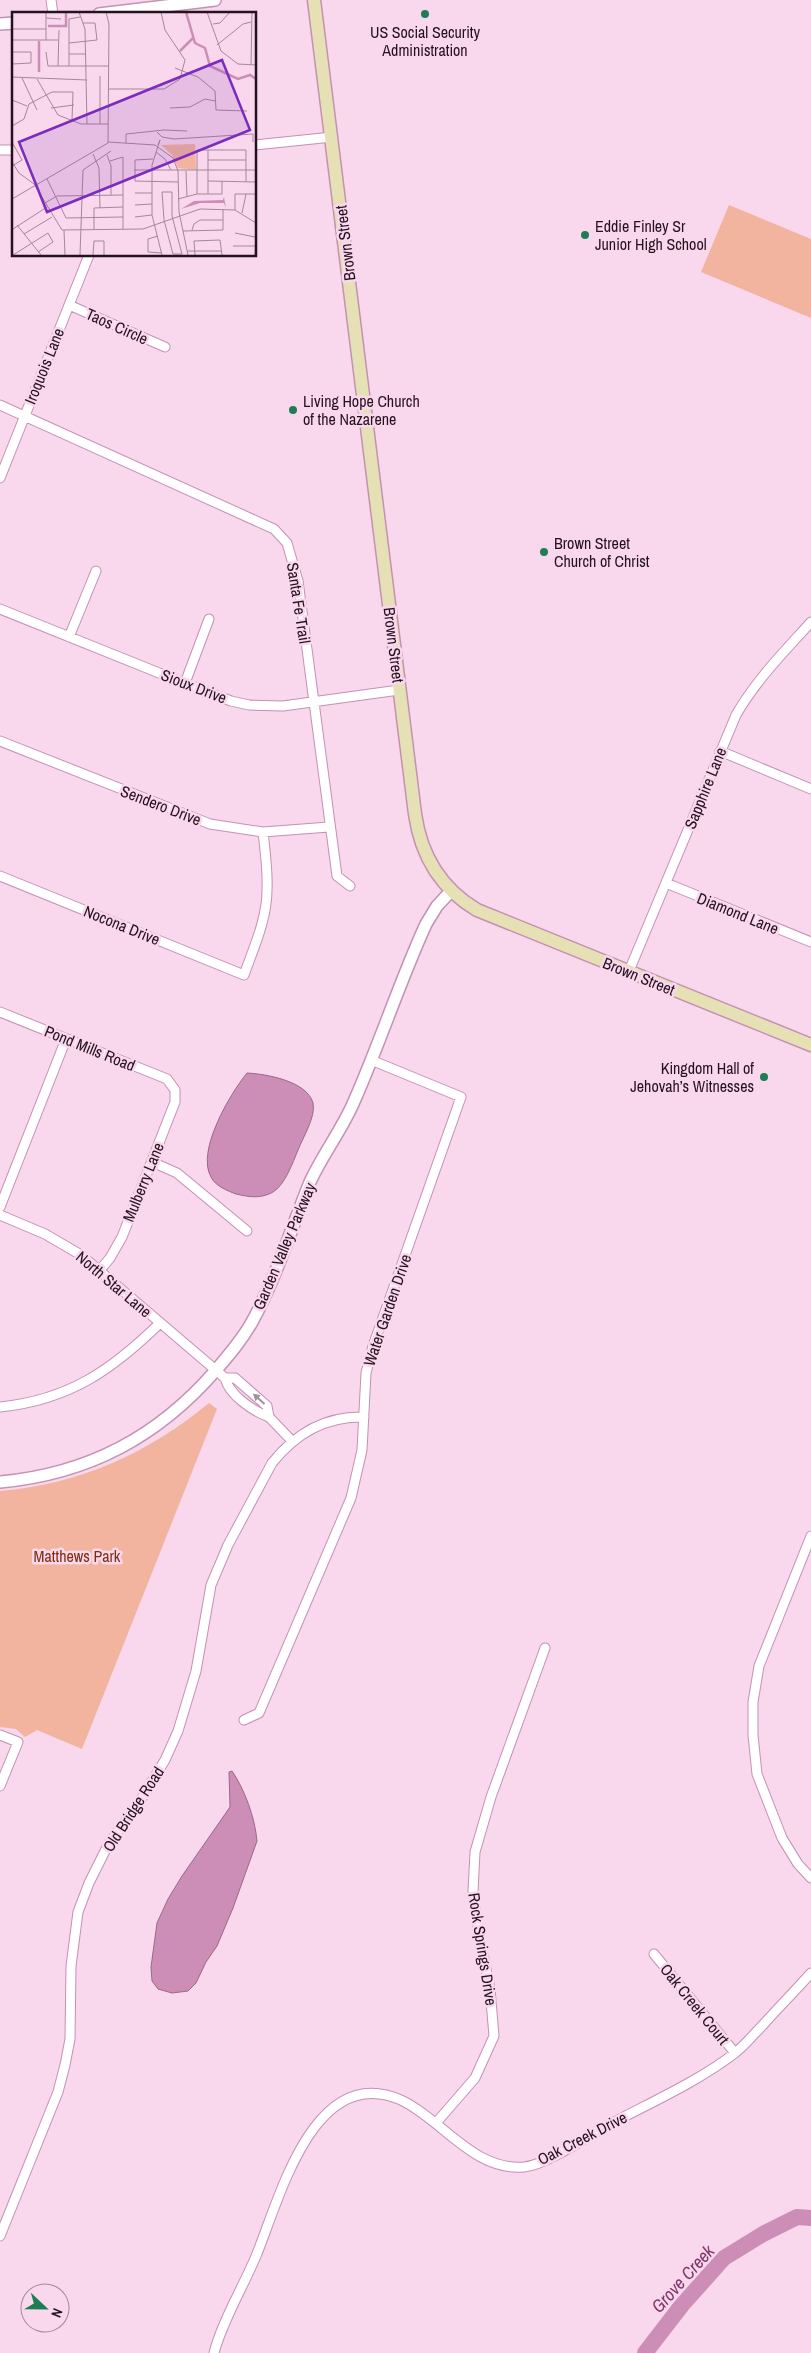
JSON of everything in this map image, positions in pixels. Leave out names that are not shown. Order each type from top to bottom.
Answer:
[{"type":"main road","name":"Brown Street","points":[[314,0],[415,814],[421,842],[431,866],[451,891],[468,905],[488,916],[811,1045]]},
{"type":"street","points":[[113,12],[216,0]]},
{"type":"street","points":[[256,145],[332,137]]},
{"type":"street","name":"Iroquois Lane","points":[[0,478],[89,256]]},
{"type":"street","name":"Taos Circle","points":[[70,305],[165,347]]},
{"type":"street","name":"Santa Fe Trail","points":[[0,405],[274,529],[286,543],[298,581],[329,827],[337,876],[350,886]]},
{"type":"street","points":[[69,637],[96,571]]},
{"type":"street","name":"Sioux Drive","points":[[0,609],[231,701],[249,705],[283,706],[313,703],[399,690]]},
{"type":"street","points":[[185,683],[209,619]]},
{"type":"street","name":"Sapphire Lane","points":[[629,971],[720,751],[747,696],[766,670],[811,622]]},
{"type":"street","name":"Sendero Drive","points":[[0,740],[210,824],[263,832],[329,827]]},
{"type":"street","points":[[720,751],[811,788]]},
{"type":"street","name":"Nocona Drive","points":[[0,876],[244,975],[262,927],[266,907],[267,890],[263,832]]},
{"type":"street","name":"Diamond Lane","points":[[666,883],[811,942]]},
{"type":"street","name":"Garden Valley Parkway","points":[[0,1482],[33,1478],[69,1469],[86,1464],[119,1449],[168,1418],[199,1390],[234,1350],[259,1308],[316,1169],[352,1106],[424,929],[437,906],[451,891]]},
{"type":"street","name":"Pond Mills Road","points":[[0,1012],[167,1079],[175,1090]]},
{"type":"street","points":[[0,1207],[66,1039]]},
{"type":"street","name":"Water Garden Drive","points":[[244,1720],[259,1713],[351,1498],[362,1450],[366,1373],[373,1346],[461,1097],[371,1060]]},
{"type":"street","name":"Mulberry Lane","points":[[100,1270],[110,1258],[122,1237],[175,1102],[175,1090]]},
{"type":"street","points":[[152,1162],[184,1178],[247,1231]]},
{"type":"street","name":"North Star Lane","points":[[0,1216],[54,1238],[81,1255],[216,1370],[225,1378],[227,1387],[258,1413],[269,1417],[292,1441]]},
{"type":"street","points":[[0,1407],[45,1398],[89,1379],[118,1362],[160,1323]]},
{"type":"street","name":"Old Bridge Road","points":[[0,2236],[58,2092],[65,2065],[71,2019],[73,1935],[80,1905],[108,1843],[137,1806],[165,1760],[187,1702],[199,1654],[211,1586],[219,1564],[272,1463],[292,1441],[332,1420],[364,1417]]},
{"type":"street","points":[[811,1536],[759,1666],[753,1702],[753,1735],[757,1774],[782,1838],[798,1864],[811,1878]]},
{"type":"street","name":"Rock Springs Drive","points":[[436,2123],[475,2078],[494,2036],[490,1989],[473,1892],[475,1852],[487,1806],[545,1648]]},
{"type":"street","points":[[0,1735],[18,1742],[0,1786]]},
{"type":"street","name":"Oak Creek Court","points":[[654,1954],[736,2053]]},
{"type":"street","name":"Oak Creek Drive","points":[[214,2353],[258,2253],[296,2155],[312,2129],[326,2114],[342,2102],[355,2096],[380,2095],[399,2100],[420,2111],[476,2156],[493,2163],[526,2167],[558,2153],[716,2066],[736,2053],[811,1973]]},
{"type":"green space","points":[[729,205],[811,239],[811,318],[701,272]]},
{"type":"green space","name":"Matthews Park","points":[[209,1403],[217,1409],[82,1749],[37,1730],[25,1737],[16,1729],[0,1727],[0,1491],[58,1481],[85,1474],[111,1464],[161,1437]]},
{"type":"shaded area","points":[[247,1073],[275,1077],[294,1084],[309,1095],[313,1103],[311,1121],[285,1179],[273,1192],[250,1197],[236,1194],[215,1183],[208,1166],[211,1138],[217,1123],[232,1094]]},
{"type":"shaded area","points":[[232,1771],[249,1804],[257,1841],[217,1946],[206,1962],[196,1983],[188,1991],[172,1993],[158,1989],[152,1981],[151,1967],[157,1923],[168,1899],[182,1876],[230,1807],[229,1772]]},
{"type":"waterway","name":"Grove Creek","points":[[645,2353],[682,2305],[724,2258],[763,2234],[797,2217],[811,2218]]},
{"type":"place","name":"US Social Security Administration","points":[[425,14]]},
{"type":"place","name":"Eddie Finley Sr Junior High School","points":[[585,235]]},
{"type":"place","name":"Living Hope Church of the Nazarene","points":[[293,410]]},
{"type":"place","name":"Brown Street Church of Christ","points":[[544,552]]},
{"type":"place","name":"Kingdom Hall of Jehovah’s Witnesses","points":[[764,1077]]}]
